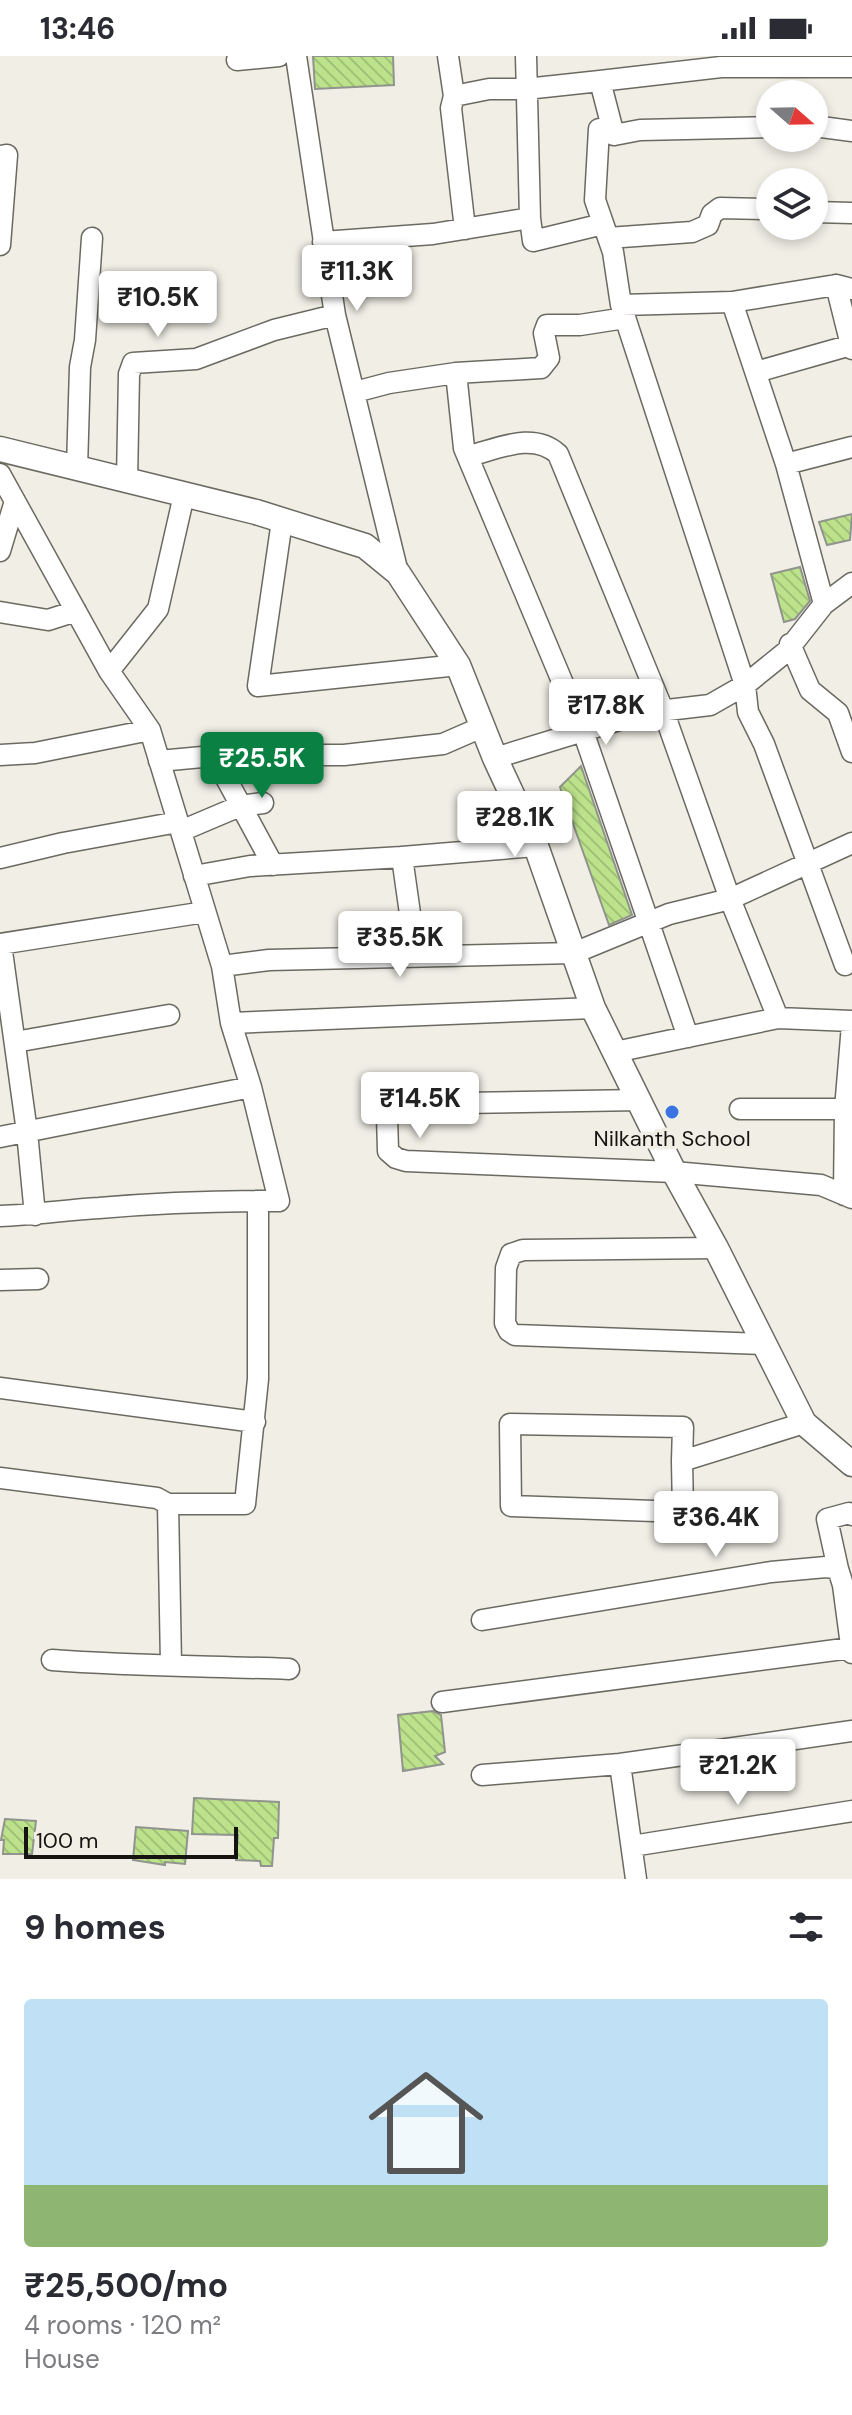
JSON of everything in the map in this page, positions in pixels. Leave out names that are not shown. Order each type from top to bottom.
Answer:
[{"type":"main road","points":[[0,449],[282,521],[365,546],[398,573],[458,665],[495,758],[536,846],[593,1008],[674,1172],[804,1423],[852,1464]]},
{"type":"street","points":[[237,60],[279,56]]},
{"type":"street","points":[[296,56],[335,315],[398,573]]},
{"type":"street","points":[[448,56],[465,229]]},
{"type":"street","points":[[526,56],[533,241],[606,231],[692,232],[708,225],[712,214],[720,208],[756,209]]},
{"type":"street","points":[[454,96],[489,89],[526,89],[721,67],[852,67]]},
{"type":"street","points":[[600,81],[614,135]]},
{"type":"street","points":[[756,127],[640,130],[614,135],[599,129],[595,200],[613,252],[623,311],[745,685],[748,712],[764,744],[845,965]]},
{"type":"street","points":[[828,128],[852,131]]},
{"type":"street","points":[[0,156],[7,155],[0,245]]},
{"type":"street","points":[[828,212],[852,213]]},
{"type":"street","points":[[323,242],[433,234],[530,218]]},
{"type":"street","points":[[77,468],[80,367],[85,340],[92,238]]},
{"type":"street","points":[[355,392],[389,383],[456,373],[541,368],[549,358],[544,333],[547,325],[580,325],[623,311],[732,302],[844,287],[851,347],[756,372]]},
{"type":"street","points":[[732,302],[786,464],[824,604]]},
{"type":"street","points":[[127,481],[129,374],[133,363],[196,359],[274,330],[335,315]]},
{"type":"street","points":[[456,373],[464,448],[583,731],[688,1037]]},
{"type":"street","points":[[469,456],[530,441],[558,454],[663,710],[730,899],[778,1018]]},
{"type":"street","points":[[786,464],[852,447]]},
{"type":"street","points":[[0,474],[109,671],[150,730],[222,966],[231,1023],[251,1087],[279,1201],[200,1201],[0,1216]]},
{"type":"street","points":[[109,671],[158,609],[184,495]]},
{"type":"street","points":[[0,551],[15,501]]},
{"type":"street","points":[[282,521],[258,686],[458,665]]},
{"type":"street","points":[[495,758],[642,713],[710,705],[745,685],[787,651],[824,604],[852,583]]},
{"type":"street","points":[[0,612],[48,620],[76,611]]},
{"type":"street","points":[[790,644],[810,690],[838,713],[852,752]]},
{"type":"street","points":[[159,761],[214,756],[344,755],[387,751],[443,744],[482,727]]},
{"type":"street","points":[[0,755],[35,753],[150,730]]},
{"type":"street","points":[[214,756],[273,865]]},
{"type":"street","points":[[0,858],[63,843],[179,826],[240,806],[263,803]]},
{"type":"street","points":[[222,966],[269,960],[574,953],[669,914],[730,899],[852,843]]},
{"type":"street","points":[[194,876],[273,865],[536,846]]},
{"type":"street","points":[[402,857],[416,956]]},
{"type":"street","points":[[35,1215],[27,1132],[9,1065],[15,1042],[0,944],[205,912]]},
{"type":"street","points":[[231,1023],[593,1008]]},
{"type":"street","points":[[15,1042],[169,1015]]},
{"type":"street","points":[[615,1052],[778,1018],[852,1023],[845,1109],[848,1197],[821,1185],[674,1172],[406,1161],[388,1151],[387,1116],[392,1107],[401,1104],[640,1100]]},
{"type":"street","points":[[0,1137],[251,1087]]},
{"type":"street","points":[[740,1109],[845,1109]]},
{"type":"street","points":[[0,1482],[157,1498],[168,1504],[245,1504],[258,1379],[258,1201]]},
{"type":"street","points":[[716,1248],[523,1250],[511,1254],[506,1268],[505,1323],[515,1335],[763,1344]]},
{"type":"street","points":[[0,1280],[38,1279]]},
{"type":"street","points":[[0,1388],[255,1422]]},
{"type":"street","points":[[682,1461],[804,1423]]},
{"type":"street","points":[[510,1424],[683,1427],[682,1461],[683,1512],[511,1506],[510,1424]]},
{"type":"street","points":[[168,1504],[171,1664]]},
{"type":"street","points":[[442,1702],[852,1650],[843,1585],[827,1519],[849,1513],[852,1515]]},
{"type":"street","points":[[482,1620],[771,1572],[826,1567],[838,1569]]},
{"type":"street","points":[[52,1660],[135,1666],[171,1664],[289,1669]]},
{"type":"street","points":[[482,1775],[620,1764],[852,1731]]},
{"type":"street","points":[[620,1764],[636,1879]]},
{"type":"street","points":[[632,1846],[852,1811]]},
{"type":"building","points":[[313,56],[393,56],[394,85],[315,89]]},
{"type":"building","points":[[852,514],[850,540],[827,545],[819,522]]},
{"type":"building","points":[[800,567],[810,601],[795,619],[784,622],[771,574]]},
{"type":"building","points":[[581,766],[632,915],[609,925],[560,787]]},
{"type":"building","points":[[433,1711],[441,1715],[445,1752],[435,1756],[443,1764],[403,1771],[398,1715]]},
{"type":"building","points":[[194,1798],[279,1802],[278,1838],[274,1838],[272,1866],[261,1866],[260,1861],[236,1860],[238,1835],[192,1834]]},
{"type":"building","points":[[5,1819],[36,1821],[32,1854],[3,1854],[4,1840],[1,1840]]},
{"type":"building","points":[[136,1827],[188,1831],[185,1864],[165,1862],[165,1865],[133,1860]]},
{"type":"place","name":"Nilkanth School","points":[[672,1112]]}]
